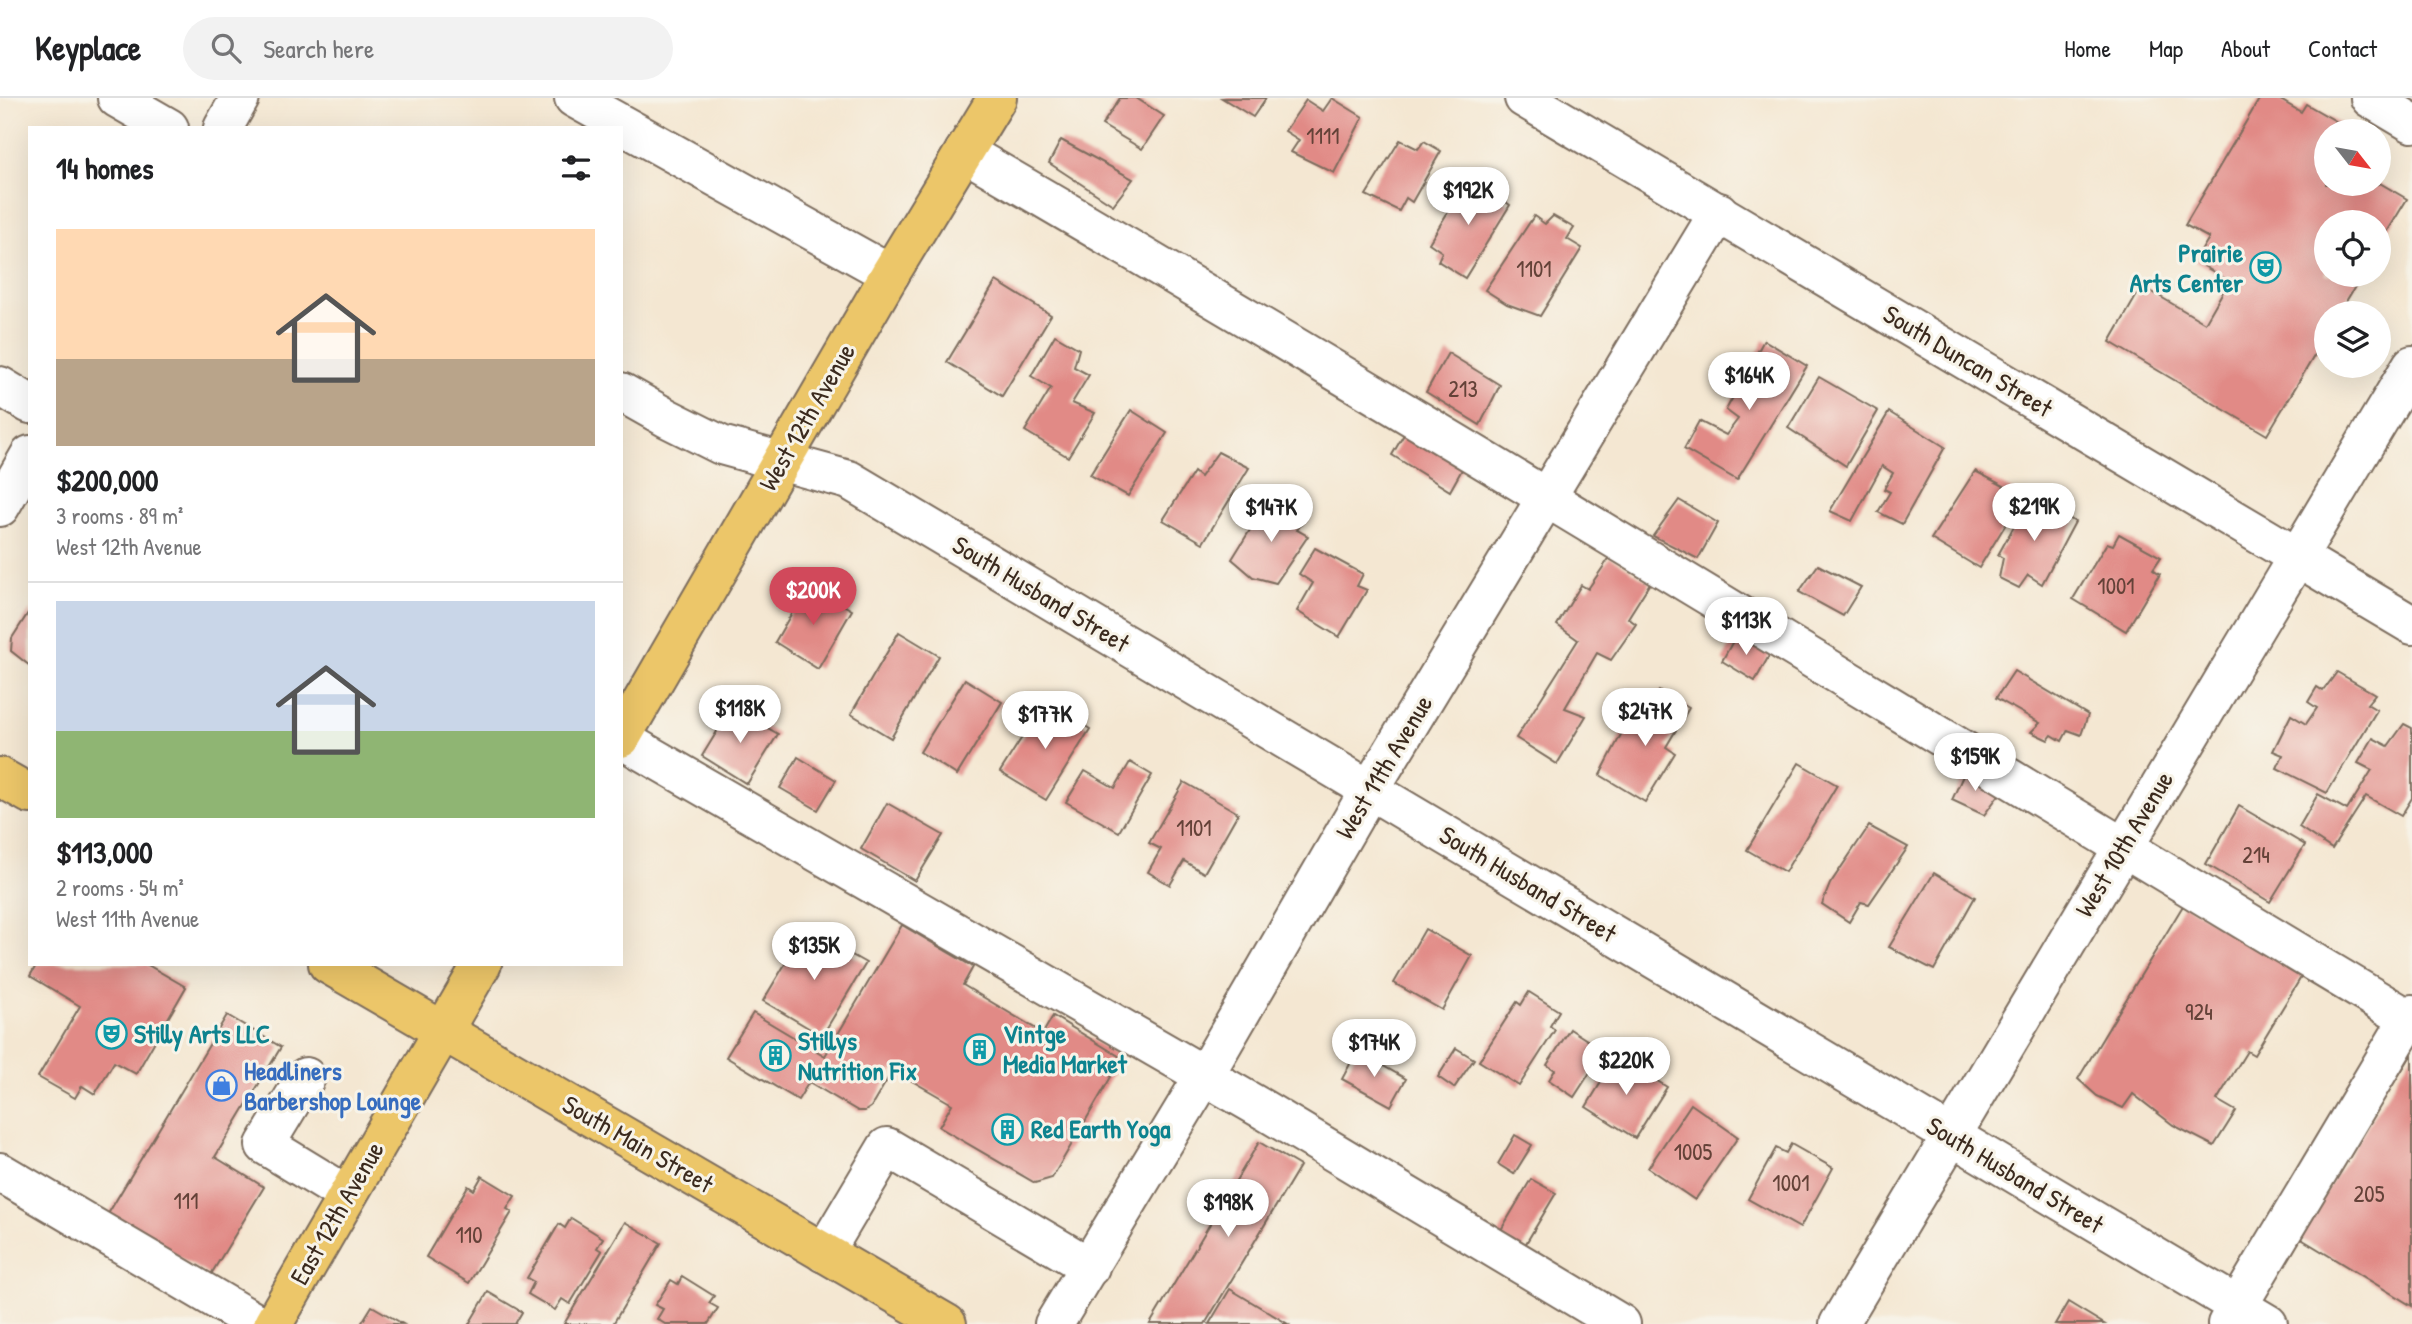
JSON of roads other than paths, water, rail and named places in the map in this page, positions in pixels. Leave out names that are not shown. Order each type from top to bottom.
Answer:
[{"type":"main road","name":"West 12th Avenue","points":[[623,735],[890,274],[997,98]]},
{"type":"main road","points":[[0,777],[28,793]]},
{"type":"main road","points":[[443,1029],[481,966]]},
{"type":"main road","name":"South Main Street","points":[[340,967],[947,1324]]},
{"type":"main road","name":"East 12th Avenue","points":[[273,1324],[443,1029]]},
{"type":"street","points":[[117,98],[166,126]]},
{"type":"street","points":[[224,126],[240,98]]},
{"type":"street","points":[[574,98],[890,274]]},
{"type":"street","name":"South Duncan Street","points":[[1524,98],[2412,625]]},
{"type":"street","points":[[2370,98],[2412,123]]},
{"type":"street","points":[[964,152],[1547,497],[2122,847],[2410,1016],[2244,1318]]},
{"type":"street","name":"West 11th Avenue","points":[[1054,1324],[1204,1076],[1370,789],[1719,212]]},
{"type":"street","name":"West 10th Avenue","points":[[1839,1324],[2412,365]]},
{"type":"street","points":[[0,386],[28,403]]},
{"type":"street","name":"South Husband Street","points":[[623,393],[721,445],[849,480],[1950,1137],[2244,1318]]},
{"type":"street","points":[[0,507],[28,458]]},
{"type":"street","points":[[623,739],[1204,1076],[1620,1324]]},
{"type":"street","points":[[306,1077],[265,1145],[347,1195]]},
{"type":"street","points":[[824,1253],[887,1147],[1090,1267]]},
{"type":"street","points":[[0,1172],[258,1324]]},
{"type":"place","name":"Prairie Arts Center","points":[[2266,268]]},
{"type":"place","name":"Stilly Arts LLC","points":[[111,1034]]},
{"type":"place","name":"Vintge Media Market","points":[[980,1049]]},
{"type":"place","name":"Stillys Nutrition Fix","points":[[775,1056]]},
{"type":"place","name":"Headliners Barbershop Lounge","points":[[221,1086]]},
{"type":"place","name":"Red Earth Yoga","points":[[1008,1129]]}]
